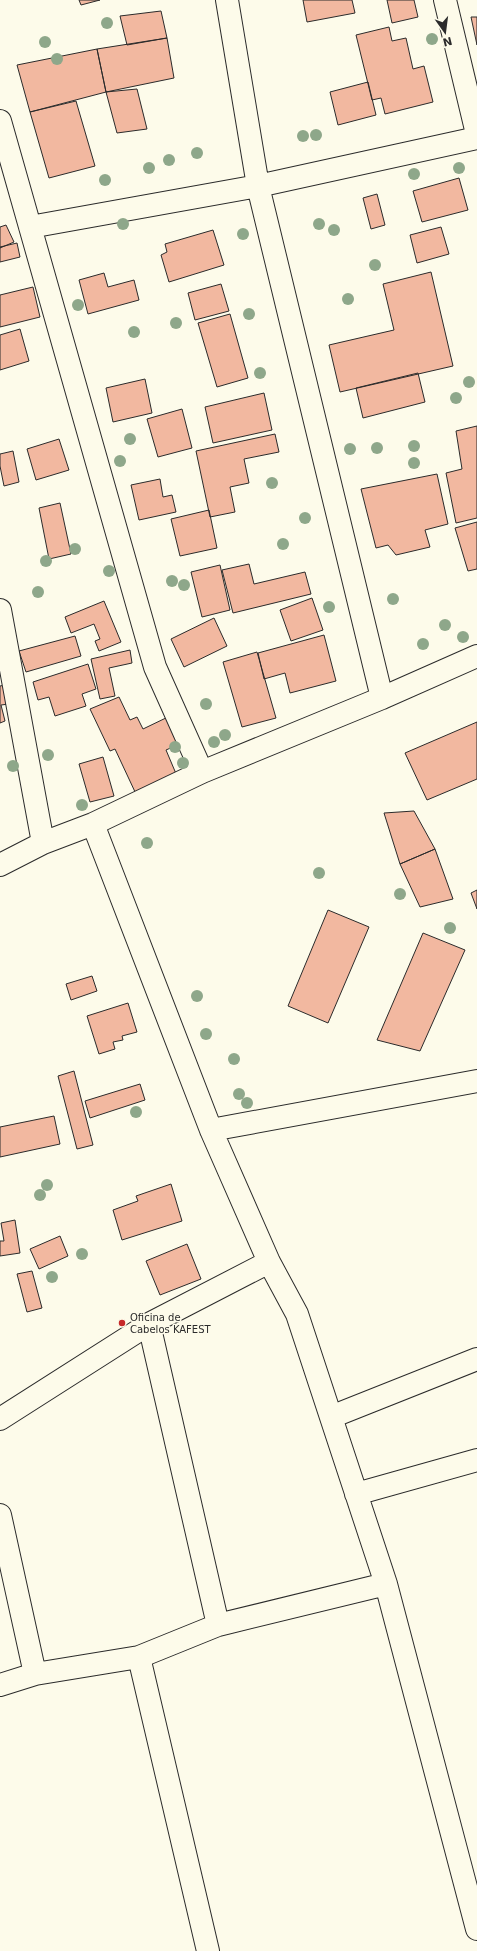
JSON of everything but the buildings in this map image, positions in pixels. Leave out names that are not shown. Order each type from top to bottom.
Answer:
[{"type":"street","points":[[226,0],[258,186],[382,698]]},
{"type":"street","points":[[445,0],[477,134]]},
{"type":"street","points":[[0,121],[155,668],[202,772]]},
{"type":"street","points":[[30,227],[258,186],[477,138]]},
{"type":"street","points":[[0,610],[43,843]]},
{"type":"street","points":[[0,865],[43,843],[93,824],[202,772],[382,698],[477,656]]},
{"type":"street","points":[[93,824],[211,1130],[269,1262],[297,1314],[386,1584],[477,1929]]},
{"type":"street","points":[[211,1130],[477,1082]]},
{"type":"street","points":[[0,1419],[149,1324],[269,1262]]},
{"type":"street","points":[[149,1324],[218,1625]]},
{"type":"street","points":[[331,1417],[477,1359]]},
{"type":"street","points":[[356,1494],[477,1460]]},
{"type":"street","points":[[0,1515],[35,1674]]},
{"type":"street","points":[[0,1685],[35,1674],[139,1657],[218,1625],[386,1584]]},
{"type":"street","points":[[139,1657],[208,1951]]},
{"type":"place","name":"Oficina de Cabelos KAFEST","points":[[122,1323]]}]
